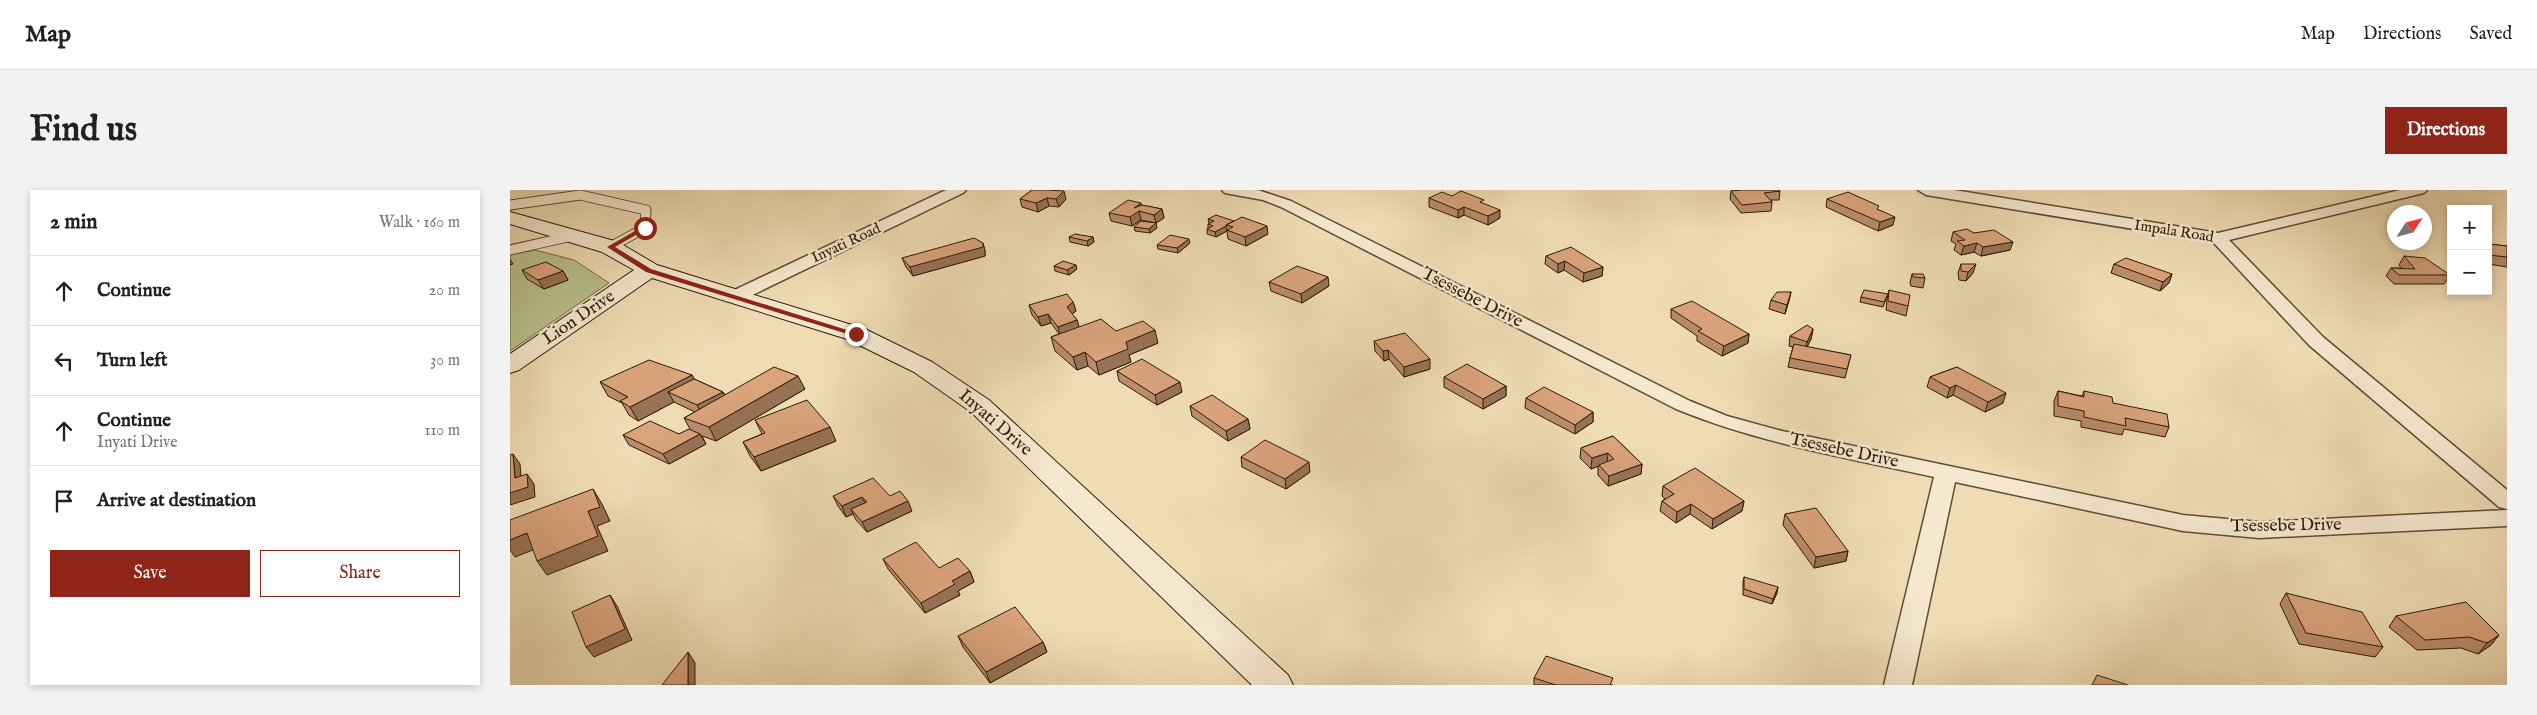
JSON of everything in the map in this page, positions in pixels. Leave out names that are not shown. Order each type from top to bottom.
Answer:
[{"type":"street","name":"Inyati Road","points":[[734,296],[958,190]]},
{"type":"street","name":"Tsessebe Drive","points":[[1230,190],[1267,196],[1286,204],[1683,406],[1720,420],[1778,437],[2183,523],[2259,530],[2507,518]]},
{"type":"street","name":"Impala Road","points":[[1926,190],[2218,238],[2419,190]]},
{"type":"street","name":"Inyati Drive","points":[[510,218],[610,247],[649,270],[856,334],[923,366],[980,406],[1275,685]]},
{"type":"street","points":[[2218,238],[2316,341],[2507,502]]},
{"type":"street","name":"Lion Drive","points":[[510,365],[649,270]]},
{"type":"street","points":[[1898,685],[1946,473]]},
{"type":"lane","points":[[510,206],[580,195],[646,210],[645,228],[610,247]]},
{"type":"lane","points":[[510,250],[572,236]]},
{"type":"green space","points":[[535,250],[574,260],[609,283],[510,351],[510,255]]},
{"type":"building","points":[[1032,190],[1064,191],[1056,199],[1047,198],[1036,203],[1020,199]]},
{"type":"building","points":[[1461,191],[1484,200],[1480,202],[1500,210],[1488,216],[1464,207],[1458,210],[1429,198],[1442,192],[1452,196]]},
{"type":"building","points":[[1731,191],[1780,191],[1764,193],[1772,202],[1742,205]]},
{"type":"building","points":[[1848,192],[1879,206],[1877,209],[1895,217],[1880,222],[1827,199]]},
{"type":"building","points":[[1128,200],[1141,203],[1134,208],[1142,205],[1162,209],[1154,215],[1139,211],[1130,217],[1109,213]]},
{"type":"building","points":[[1216,215],[1234,221],[1215,232],[1207,229],[1213,226],[1208,224],[1214,221],[1208,219]]},
{"type":"building","points":[[1242,217],[1267,226],[1245,237],[1227,230],[1233,227],[1226,225]]},
{"type":"building","points":[[1141,221],[1156,223],[1149,229],[1134,227]]},
{"type":"building","points":[[1967,229],[1974,233],[1994,230],[2013,242],[1983,247],[1977,243],[1964,246],[1957,241],[1965,240],[1953,232]]},
{"type":"building","points":[[1075,234],[1093,237],[1087,241],[1069,237]]},
{"type":"building","points":[[1170,235],[1189,239],[1177,248],[1157,245]]},
{"type":"building","points":[[974,238],[983,243],[983,247],[910,267],[902,258]]},
{"type":"building","points":[[2492,244],[2507,246],[2507,257],[2492,255]]},
{"type":"building","points":[[1571,247],[1603,267],[1584,273],[1565,261],[1558,264],[1546,256]]},
{"type":"building","points":[[2404,256],[2425,258],[2447,273],[2447,275],[2399,275],[2391,268],[2415,269]]},
{"type":"building","points":[[2126,258],[2172,274],[2163,282],[2114,264]]},
{"type":"building","points":[[1063,261],[1076,265],[1067,270],[1054,266]]},
{"type":"building","points":[[546,262],[563,271],[538,280],[522,270]]},
{"type":"building","points":[[1961,264],[1976,264],[1968,272],[1961,271]]},
{"type":"building","points":[[1297,266],[1328,277],[1301,294],[1269,282]]},
{"type":"building","points":[[1912,274],[1923,274],[1925,278],[1913,277]]},
{"type":"building","points":[[1864,290],[1888,294],[1884,302],[1861,297]]},
{"type":"building","points":[[1889,290],[1910,295],[1908,306],[1888,301]]},
{"type":"building","points":[[1777,292],[1791,292],[1787,305],[1771,300]]},
{"type":"building","points":[[1067,294],[1073,302],[1067,307],[1077,320],[1058,327],[1048,314],[1038,317],[1029,305]]},
{"type":"building","points":[[1692,301],[1749,334],[1724,346],[1698,331],[1702,329],[1671,309]]},
{"type":"building","points":[[1101,319],[1116,331],[1143,321],[1155,330],[1126,342],[1128,349],[1096,362],[1085,352],[1073,357],[1051,337]]},
{"type":"building","points":[[1807,325],[1813,329],[1807,342],[1790,336]]},
{"type":"building","points":[[1405,333],[1430,359],[1404,367],[1388,350],[1383,351],[1374,341]]},
{"type":"building","points":[[1794,344],[1851,355],[1847,369],[1790,358]]},
{"type":"building","points":[[1142,359],[1180,382],[1155,395],[1117,371]]},
{"type":"building","points":[[649,360],[692,375],[630,407],[620,401],[628,397],[600,382]]},
{"type":"building","points":[[1467,364],[1506,386],[1483,399],[1444,377]]},
{"type":"building","points":[[774,367],[798,376],[709,427],[684,418]]},
{"type":"building","points":[[1957,367],[2006,393],[1988,402],[1956,385],[1950,388],[1930,377]]},
{"type":"building","points":[[694,379],[723,392],[697,405],[668,392]]},
{"type":"building","points":[[1544,387],[1593,412],[1575,425],[1526,398]]},
{"type":"building","points":[[2058,391],[2084,397],[2084,391],[2112,397],[2113,403],[2167,414],[2169,427],[2125,418],[2126,426],[2084,417],[2084,411],[2058,406]]},
{"type":"building","points":[[1212,395],[1248,419],[1226,431],[1190,406]]},
{"type":"building","points":[[807,400],[830,427],[754,457],[743,442],[765,433],[755,420]]},
{"type":"building","points":[[650,421],[679,434],[689,429],[700,434],[663,454],[623,435]]},
{"type":"building","points":[[1613,436],[1642,464],[1609,476],[1599,465],[1614,459],[1608,453],[1592,458],[1581,448]]},
{"type":"building","points":[[1265,440],[1309,462],[1285,479],[1241,457]]},
{"type":"building","points":[[513,454],[515,478],[527,474],[528,487],[510,493],[510,455]]},
{"type":"building","points":[[1695,468],[1744,501],[1713,519],[1691,504],[1677,512],[1662,501],[1674,494],[1663,486]]},
{"type":"building","points":[[873,478],[890,496],[900,491],[908,501],[862,522],[851,509],[867,502],[862,497],[842,506],[833,496]]},
{"type":"building","points":[[593,489],[600,507],[588,511],[598,536],[537,561],[527,533],[510,540],[510,520]]},
{"type":"building","points":[[1816,508],[1848,551],[1816,557],[1785,514]]},
{"type":"building","points":[[916,542],[939,568],[958,558],[970,571],[952,581],[955,584],[921,603],[883,559]]},
{"type":"building","points":[[1744,577],[1778,587],[1773,599],[1744,589]]},
{"type":"building","points":[[2286,593],[2362,612],[2383,647],[2306,633]]},
{"type":"building","points":[[610,595],[625,629],[586,647],[572,612]]},
{"type":"building","points":[[2466,602],[2499,635],[2487,643],[2469,637],[2425,640],[2396,616]]},
{"type":"building","points":[[1015,607],[1043,642],[986,672],[958,636]]},
{"type":"building","points":[[688,652],[688,685],[662,685]]},
{"type":"building","points":[[1546,656],[1613,678],[1610,685],[1556,685],[1534,678]]},
{"type":"building","points":[[2097,675],[2128,685],[2092,685]]},
{"type":"route","points":[[645,228],[610,247],[649,270],[856,334]]}]
